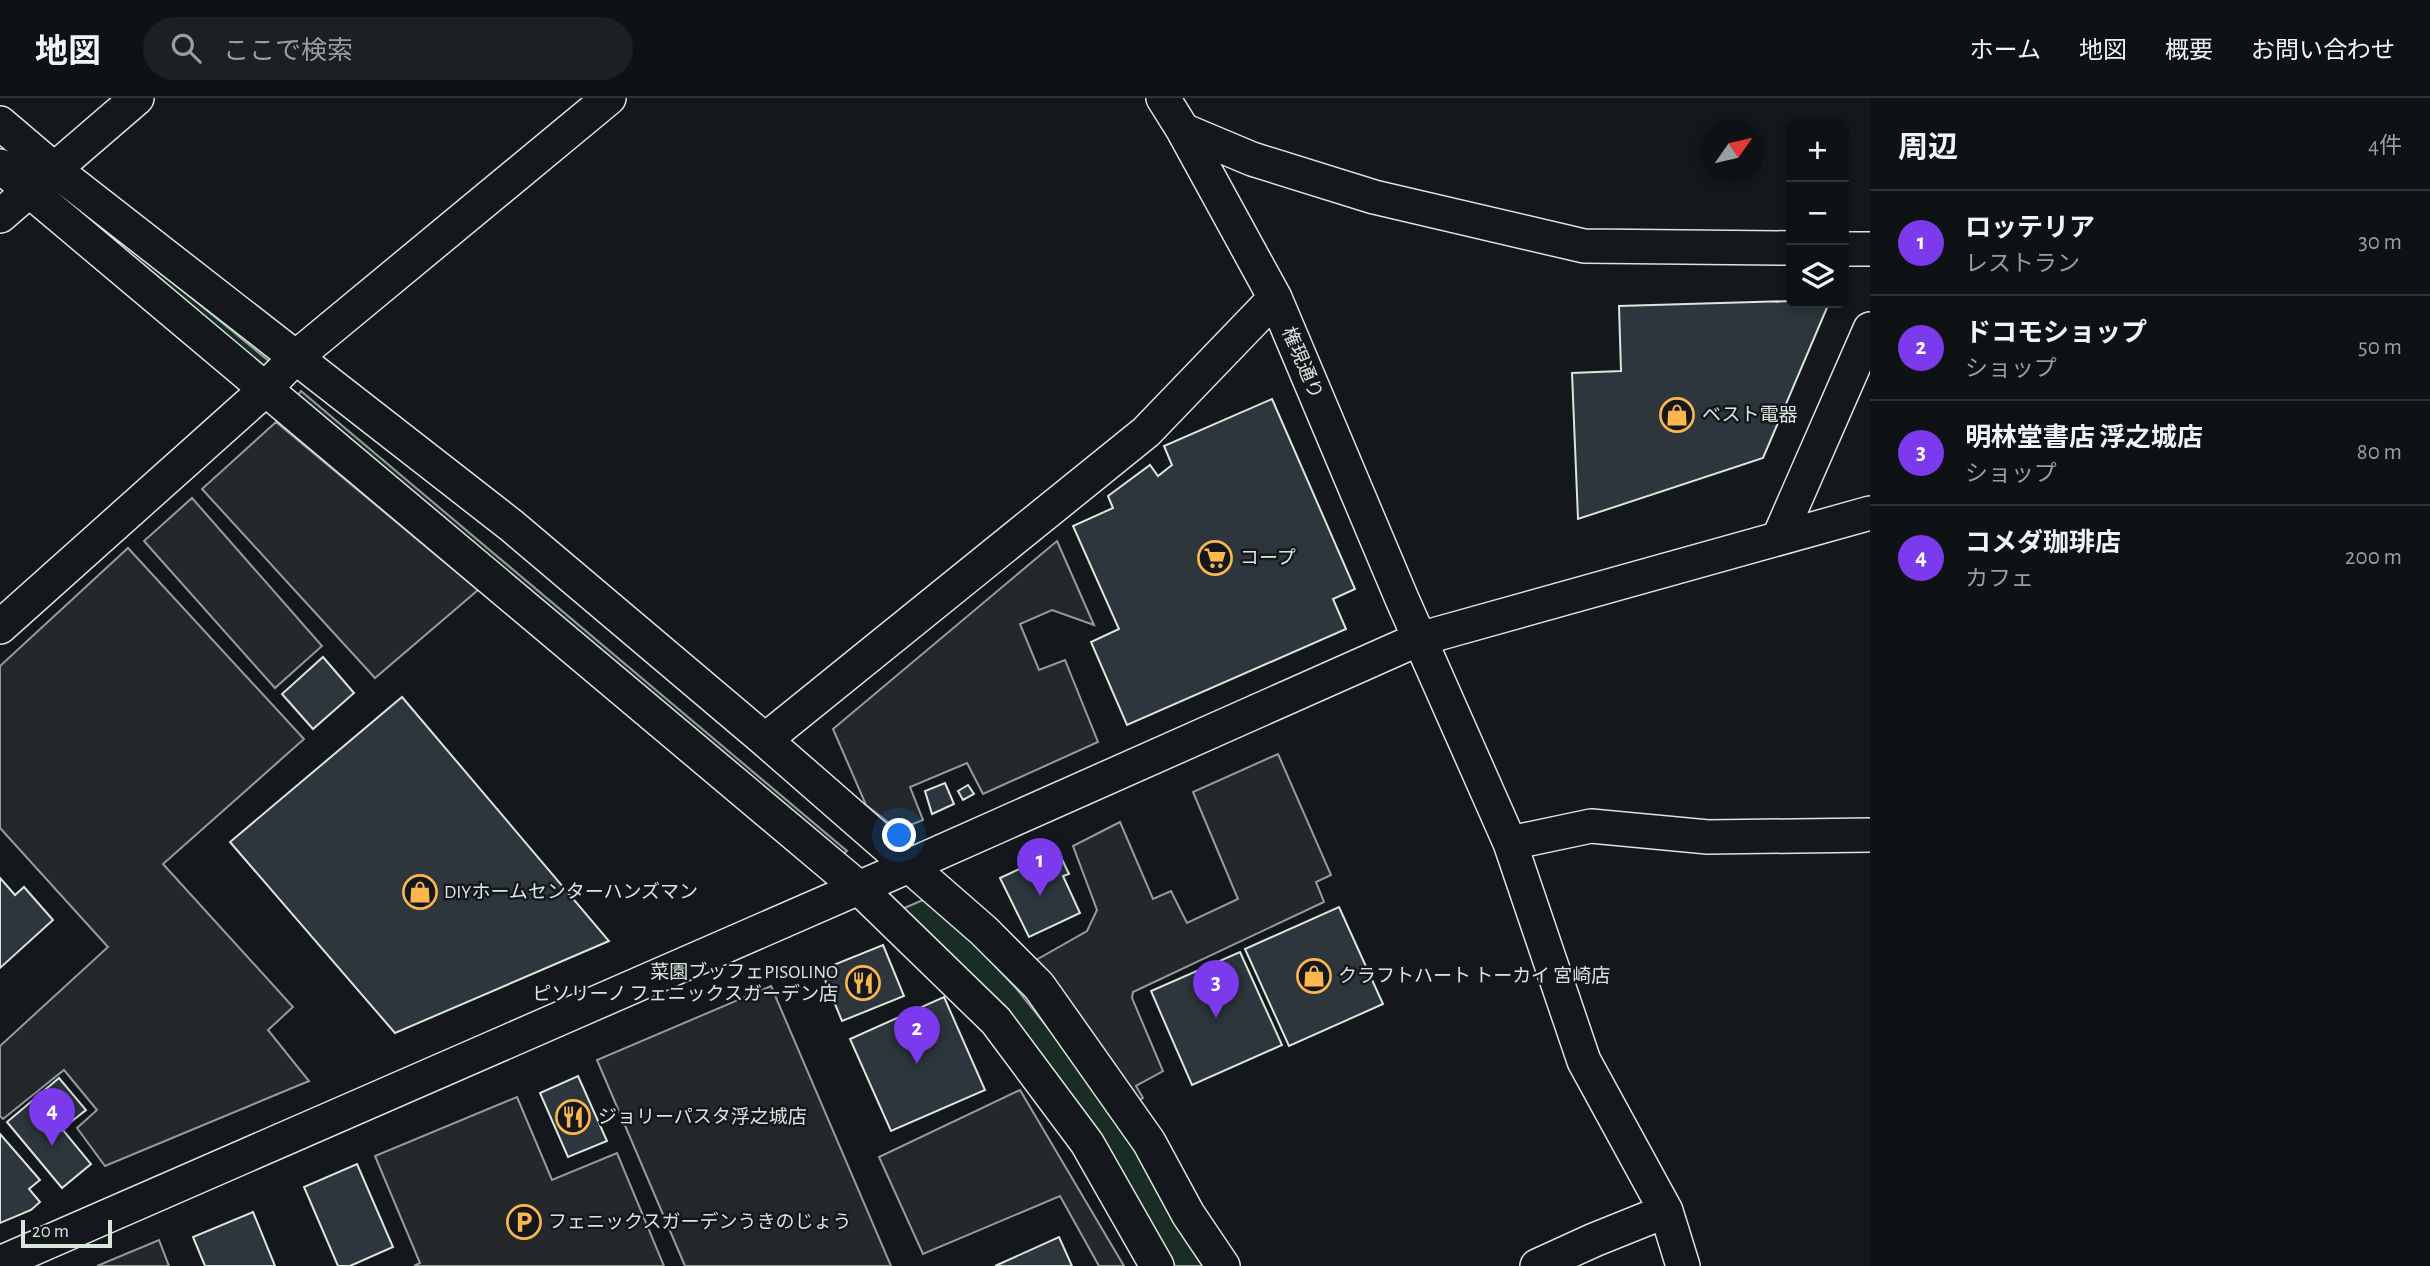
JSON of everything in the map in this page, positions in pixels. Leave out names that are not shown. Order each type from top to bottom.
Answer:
[{"type":"street","points":[[0,216],[137,98]]},
{"type":"street","points":[[0,627],[296,357],[609,98]]},
{"type":"street","name":"権現通り","points":[[1163,98],[1275,298],[1419,639],[1510,843],[1584,1060],[1666,1212],[1683,1266]]},
{"type":"street","points":[[0,122],[54,169],[512,526],[765,740],[984,931],[1039,986],[1149,1142],[1188,1214],[1223,1266]]},
{"type":"street","points":[[1183,130],[1252,159],[1374,197],[1584,246],[1786,248]]},
{"type":"street","points":[[0,166],[859,887],[996,1021],[1087,1143],[1157,1266]]},
{"type":"street","points":[[1849,249],[1870,249]]},
{"type":"street","points":[[765,740],[1146,432],[1275,298]]},
{"type":"street","points":[[1779,537],[1870,329]]},
{"type":"street","points":[[0,1263],[1419,639],[1870,513]]},
{"type":"street","points":[[1510,843],[1591,825],[1708,837],[1870,835]]},
{"type":"street","points":[[1537,1266],[1666,1212]]},
{"type":"green space","points":[[50,182],[270,362],[263,371],[42,189]]},
{"type":"green space","points":[[301,391],[847,851],[839,857],[294,401]]},
{"type":"green space","points":[[930,897],[1015,987],[1114,1110],[1203,1266],[1175,1266],[1148,1219],[895,912]]},
{"type":"shaded area","points":[[276,422],[478,590],[375,678],[202,489]]},
{"type":"shaded area","points":[[192,498],[322,646],[275,688],[144,541]]},
{"type":"shaded area","points":[[1057,541],[1094,625],[1052,610],[1020,624],[1039,670],[1065,660],[1098,742],[983,794],[967,763],[910,787],[923,820],[898,830],[866,805],[833,729]]},
{"type":"shaded area","points":[[128,548],[304,739],[163,864],[293,1007],[268,1030],[309,1081],[105,1166],[77,1128],[97,1110],[64,1070],[3,1119],[0,1116],[0,1046],[108,947],[0,828],[0,666]]},
{"type":"shaded area","points":[[1278,754],[1331,875],[1316,882],[1324,902],[1133,992],[1132,998],[1163,1071],[1136,1086],[1143,1098],[1133,1104],[1029,964],[1087,931],[1097,910],[1073,846],[1120,822],[1153,899],[1171,891],[1187,923],[1238,899],[1193,792]]},
{"type":"shaded area","points":[[771,986],[891,1266],[685,1266],[597,1060]]},
{"type":"shaded area","points":[[1020,1090],[1124,1266],[1099,1266],[1060,1196],[923,1254],[879,1157]]},
{"type":"shaded area","name":"フェニックスガーデンうきのじょう","points":[[517,1097],[552,1180],[617,1153],[664,1266],[414,1266],[420,1263],[375,1156]]},
{"type":"shaded area","points":[[159,1240],[169,1266],[97,1266]]},
{"type":"building","name":"ベスト電器","points":[[1786,301],[1786,308],[1827,308],[1763,458],[1578,519],[1572,373],[1621,371],[1619,306]]},
{"type":"building","name":"コープ","points":[[1272,399],[1355,589],[1333,599],[1346,629],[1127,725],[1091,642],[1119,629],[1073,526],[1113,508],[1108,496],[1150,465],[1158,476],[1172,465],[1164,446]]},
{"type":"building","points":[[323,657],[354,693],[313,729],[282,694]]},
{"type":"building","name":"DIYホームセンターハンズマン","points":[[402,697],[609,941],[395,1033],[230,842]]},
{"type":"building","points":[[945,783],[954,804],[932,814],[925,791]]},
{"type":"building","points":[[968,785],[974,794],[963,800],[958,791]]},
{"type":"building","points":[[1058,851],[1069,874],[1063,876],[1080,913],[1029,937],[1000,878]]},
{"type":"building","points":[[0,878],[15,895],[24,887],[53,920],[0,968]]},
{"type":"building","name":"クラフトハート トーカイ 宮崎店","points":[[1339,907],[1383,1004],[1289,1046],[1245,949]]},
{"type":"building","name":"菜園ブッフェPISOLINO ピソリーノ フェニックスガーデン店","points":[[883,945],[904,996],[842,1021],[821,970]]},
{"type":"building","points":[[1240,952],[1282,1045],[1192,1085],[1151,991]]},
{"type":"building","points":[[944,997],[985,1090],[891,1131],[850,1039]]},
{"type":"building","name":"ジョリーパスタ浮之城店","points":[[578,1076],[607,1141],[568,1157],[540,1093]]},
{"type":"building","points":[[59,1078],[86,1110],[62,1129],[91,1164],[62,1188],[7,1122]]},
{"type":"building","points":[[0,1134],[40,1180],[29,1189],[40,1202],[31,1210],[0,1223]]},
{"type":"building","points":[[357,1164],[393,1247],[350,1266],[338,1266],[304,1187]]},
{"type":"building","points":[[253,1212],[275,1266],[205,1266],[193,1237]]},
{"type":"building","points":[[1059,1237],[1072,1266],[995,1266]]},
{"type":"place","name":"ベスト電器","points":[[1677,415]]},
{"type":"place","name":"コープ","points":[[1215,558]]},
{"type":"place","name":"DIYホームセンターハンズマン","points":[[420,892]]},
{"type":"place","name":"ロッテリア","points":[[1040,896]]},
{"type":"place","name":"クラフトハート トーカイ 宮崎店","points":[[1314,976]]},
{"type":"place","name":"菜園ブッフェPISOLINO ピソリーノ フェニックスガーデン店","points":[[863,983]]},
{"type":"place","name":"明林堂書店 浮之城店","points":[[1216,1018]]},
{"type":"place","name":"ドコモショップ","points":[[917,1064]]},
{"type":"place","name":"ジョリーパスタ浮之城店","points":[[573,1117]]},
{"type":"place","name":"コメダ珈琲店","points":[[52,1146]]},
{"type":"place","name":"フェニックスガーデンうきのじょう","points":[[524,1222]]}]
